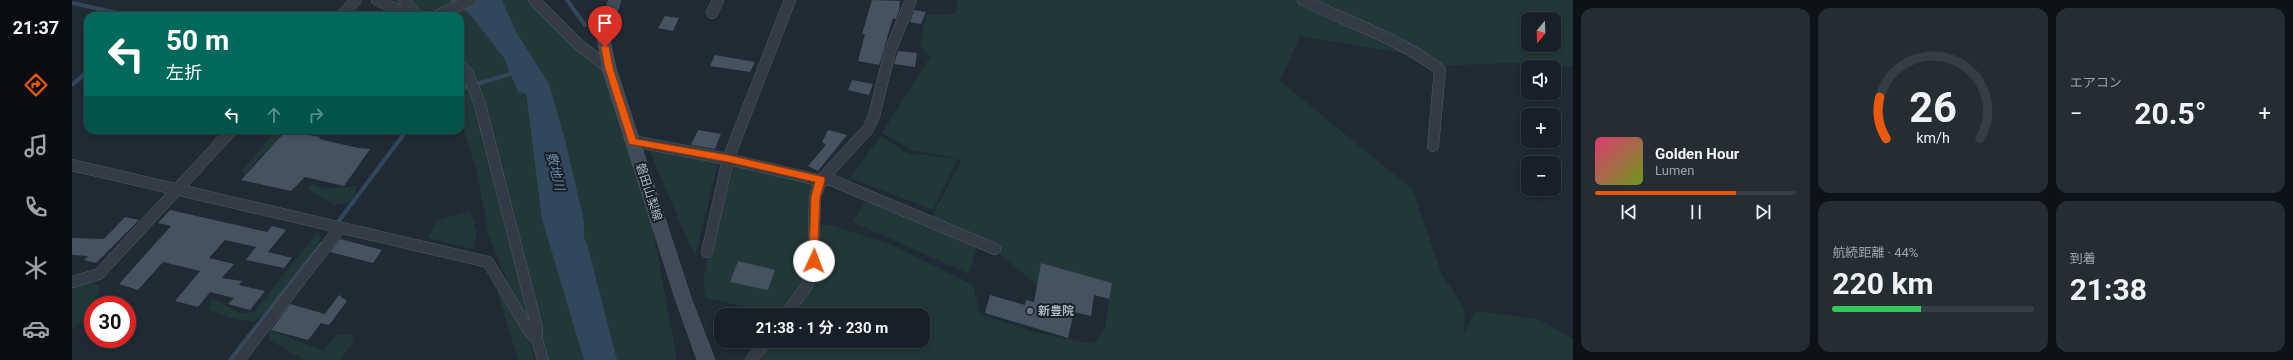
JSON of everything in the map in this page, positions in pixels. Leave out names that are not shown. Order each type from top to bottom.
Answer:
[{"type":"main road","name":"磐田山梨線","points":[[615,0],[603,36],[609,68],[683,298],[706,360]]},
{"type":"street","points":[[345,12],[356,0]]},
{"type":"street","points":[[377,0],[401,12]]},
{"type":"street","points":[[404,0],[413,12]]},
{"type":"street","points":[[446,12],[471,0]]},
{"type":"street","points":[[534,0],[578,44],[609,68]]},
{"type":"street","points":[[712,13],[718,0]]},
{"type":"street","points":[[707,252],[728,159],[790,0]]},
{"type":"street","points":[[790,308],[806,287],[813,270],[815,197],[821,180],[868,129],[874,116],[890,51],[911,0]]},
{"type":"street","points":[[1303,0],[1401,44],[1426,57],[1440,70],[1434,118],[1433,146]]},
{"type":"street","points":[[464,70],[468,74],[479,101],[537,328],[538,340],[543,360]]},
{"type":"street","points":[[72,282],[99,274],[228,134]]},
{"type":"street","points":[[632,141],[728,159],[821,180],[831,180],[995,249]]},
{"type":"street","points":[[72,165],[488,262],[529,331],[538,340]]},
{"type":"street","points":[[239,360],[340,228]]},
{"type":"street","points":[[751,360],[760,348]]},
{"type":"green space","points":[[392,0],[531,0],[602,63],[641,166],[677,360],[543,360],[529,308],[524,324],[523,322],[535,360],[518,360],[498,295],[499,281],[523,321],[489,236],[476,169],[464,130],[464,12],[403,12]]},
{"type":"green space","points":[[957,0],[1297,0],[1398,45],[1303,0],[1573,0],[1573,67],[1561,66],[1561,60],[1521,60],[1521,64],[1434,66],[1425,57],[1300,36],[1280,81],[1413,190],[1442,275],[1465,309],[1464,333],[1475,311],[1538,319],[1573,339],[1573,360],[759,360],[767,348],[930,348],[930,308],[791,308],[793,304],[780,308],[750,308],[705,298],[703,278],[732,165],[818,180],[815,225],[831,225],[892,245],[973,285],[980,314],[1038,333],[1094,344],[1105,329],[1111,283],[1041,263],[1037,286],[995,249],[978,242],[969,274],[853,222],[866,200],[929,221],[962,159],[911,150],[882,133],[930,57],[920,45],[926,15],[955,14]]},
{"type":"green space","points":[[273,134],[282,134],[276,143],[257,160],[245,176],[242,171]]},
{"type":"green space","points":[[880,136],[908,153],[958,159],[933,210],[851,178]]},
{"type":"green space","points":[[648,148],[718,162],[695,257]]},
{"type":"green space","points":[[312,184],[325,189],[357,186],[354,197],[348,203],[334,205],[310,191],[307,188]]},
{"type":"green space","points":[[470,210],[477,233],[473,249],[427,238],[437,221]]},
{"type":"green space","points":[[317,232],[321,238],[307,260],[282,296],[263,315],[253,322],[231,318],[209,310],[211,299],[219,301],[241,314],[254,312]]},
{"type":"green space","points":[[90,282],[100,286],[98,296],[84,296],[84,320],[72,328],[72,286]]},
{"type":"green space","points":[[269,330],[323,350],[337,335],[354,334],[352,344],[340,360],[305,360],[269,340]]},
{"type":"water","points":[[450,0],[502,0],[516,32],[549,84],[565,140],[584,221],[583,278],[602,360],[584,360],[542,219],[525,83],[514,56],[495,32]]},
{"type":"building","points":[[872,0],[900,1],[900,7],[896,19],[893,18],[879,65],[858,61],[865,34],[862,34]]},
{"type":"building","points":[[914,10],[926,12],[921,24],[910,22]]},
{"type":"building","points":[[665,16],[679,18],[673,31],[658,28]]},
{"type":"building","points":[[898,51],[917,53],[915,67],[894,64]]},
{"type":"building","points":[[715,55],[755,62],[750,72],[710,66]]},
{"type":"building","points":[[852,80],[873,84],[869,95],[848,90]]},
{"type":"building","points":[[698,130],[721,134],[715,149],[691,145]]},
{"type":"building","points":[[828,130],[847,135],[818,171],[808,166],[826,145],[822,142]]},
{"type":"building","points":[[283,134],[303,134],[320,137],[319,139],[358,148],[370,149],[344,186],[305,177],[291,191],[241,180]]},
{"type":"building","points":[[170,210],[267,232],[272,226],[286,230],[268,252],[292,258],[284,268],[246,260],[256,247],[225,240],[209,258],[234,264],[222,278],[242,281],[239,285],[265,291],[250,310],[228,304],[234,298],[210,292],[198,307],[175,301],[200,271],[163,262],[138,290],[119,284],[171,226],[158,223]]},
{"type":"building","points":[[125,217],[139,220],[96,263],[84,260],[88,256],[72,255],[72,238],[104,239]]},
{"type":"building","points":[[340,239],[382,250],[373,263],[330,252]]},
{"type":"building","points":[[738,261],[775,270],[768,290],[730,282]]},
{"type":"building","points":[[1041,263],[1112,283],[1109,299],[1094,295],[1091,316],[1074,312],[1068,338],[985,313],[990,295],[1025,305],[1026,300],[1034,302]]},
{"type":"building","points":[[339,295],[347,301],[329,325],[321,323],[308,340],[271,330],[290,304],[325,314]]},
{"type":"waterway","points":[[567,0],[585,25]]},
{"type":"waterway","points":[[72,3],[113,12]]},
{"type":"waterway","name":"敷地川","points":[[473,4],[514,56],[526,86]]},
{"type":"waterway","points":[[464,88],[520,71]]},
{"type":"waterway","points":[[72,85],[84,74]]},
{"type":"waterway","points":[[335,226],[404,134]]},
{"type":"waterway","points":[[230,360],[321,244]]},
{"type":"waterway","name":"敷地川","points":[[574,244],[602,360]]},
{"type":"place","name":"新豊院","points":[[1030,311]]},
{"type":"route","points":[[605,47],[609,68],[632,141],[728,159],[821,180],[815,197],[814,261]]}]
